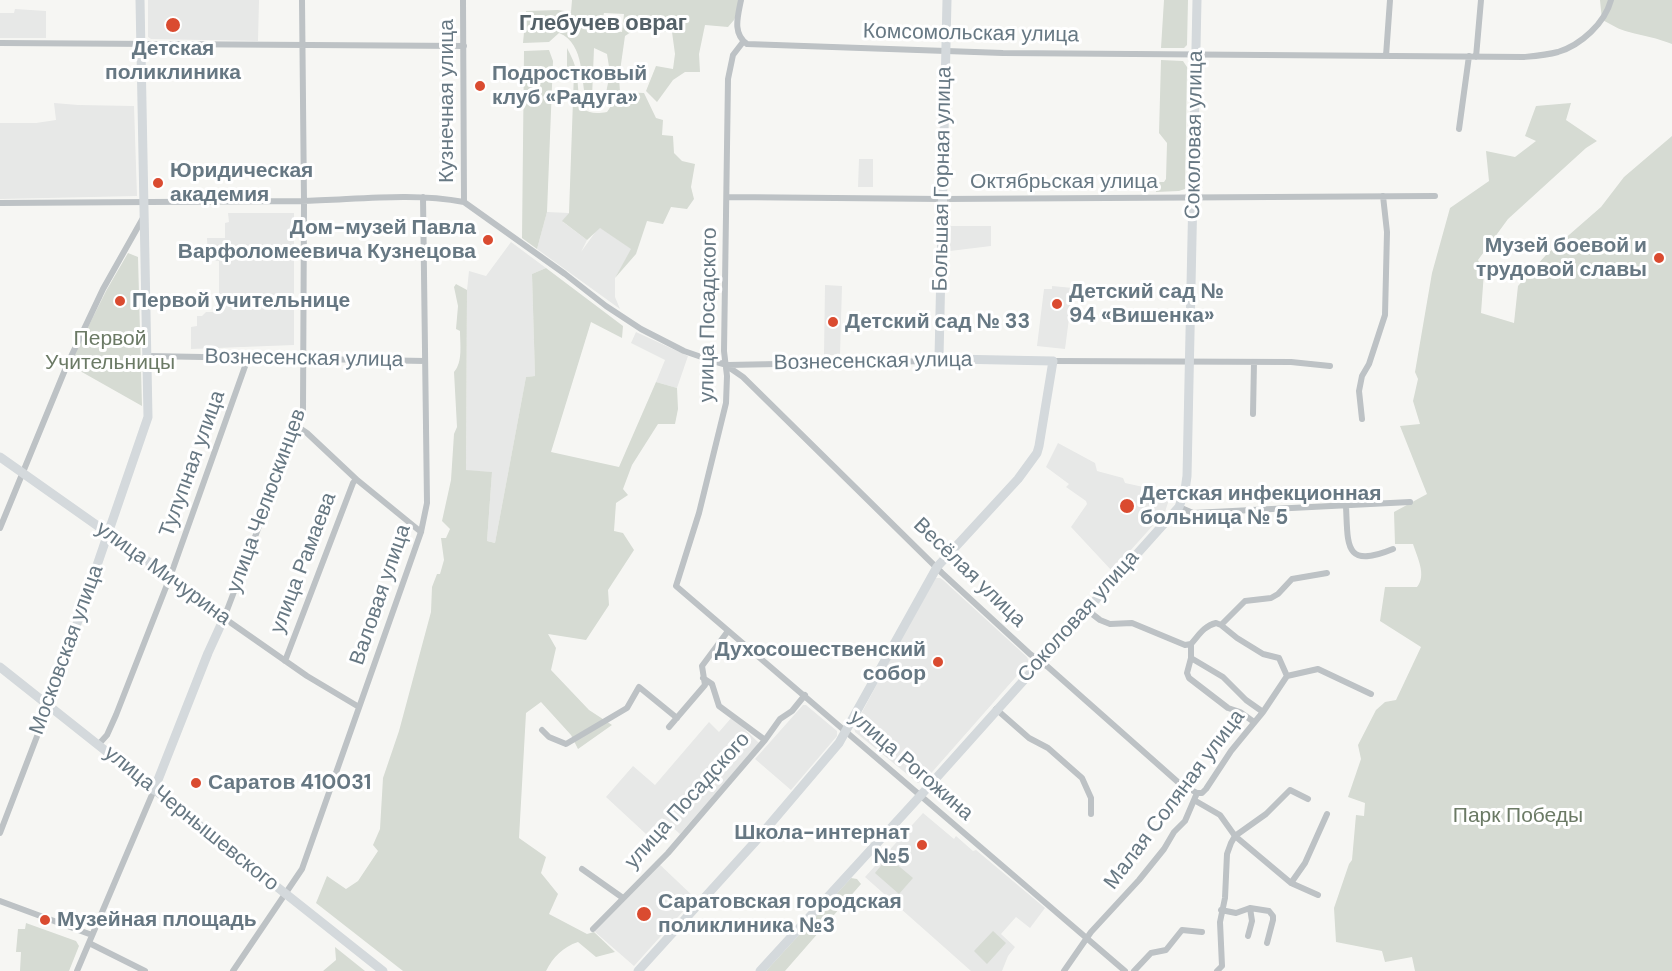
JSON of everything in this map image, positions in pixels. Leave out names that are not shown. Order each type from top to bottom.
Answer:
[{"type":"main road","name":"Московская улица","points":[[49,705],[148,417],[140,0]]},
{"type":"main road","name":"Большая Горная улица","points":[[939,357],[947,0]]},
{"type":"main road","name":"Соколовая улица","points":[[760,971],[1179,507],[1187,476],[1197,0]]},
{"type":"main road","name":"Вознесенская улица","points":[[939,357],[1053,361]]},
{"type":"main road","points":[[638,971],[754,843],[846,732],[937,567],[1018,479],[1037,453],[1053,361]]},
{"type":"main road","name":"улица Мичурина","points":[[0,457],[224,618]]},
{"type":"main road","name":"улица Челюскинцев","points":[[154,790],[224,618]]},
{"type":"main road","name":"улица Чернышевского","points":[[0,667],[383,971]]},
{"type":"street","name":"улица Челюскинцев","points":[[224,618],[303,411],[302,0]]},
{"type":"street","name":"Кузнечная улица","points":[[463,0],[464,202]]},
{"type":"street","points":[[741,0],[737,28],[745,43]]},
{"type":"street","points":[[1386,56],[1390,0]]},
{"type":"street","points":[[1459,129],[1481,0]]},
{"type":"street","name":"Комсомольская улица","points":[[745,43],[946,52],[1524,57],[1560,52],[1584,38],[1600,23],[1609,9],[1611,0]]},
{"type":"street","points":[[0,42],[464,46]]},
{"type":"street","name":"улица Посадского","points":[[676,586],[699,513],[726,403],[727,365],[724,351],[728,79],[733,55],[745,43]]},
{"type":"street","points":[[1362,419],[1359,391],[1362,376],[1369,364],[1385,315],[1387,232],[1383,196]]},
{"type":"street","name":"Октябрьская улица","points":[[728,197],[942,200],[1435,196]]},
{"type":"street","points":[[0,203],[304,201],[423,197],[464,202]]},
{"type":"street","name":"Валовая улица","points":[[233,971],[286,894],[308,855],[421,532],[427,503],[423,197]]},
{"type":"street","name":"Вознесенская улица","points":[[464,202],[566,274],[606,306],[641,329],[684,351],[727,365],[930,361],[939,357]]},
{"type":"street","points":[[0,528],[67,365],[103,289],[144,218]]},
{"type":"street","name":"Вознесенская улица","points":[[147,356],[425,361]]},
{"type":"street","name":"Тулупная улица","points":[[98,745],[107,735],[116,715],[170,577],[248,358]]},
{"type":"street","name":"Вознесенская улица","points":[[1053,361],[1291,362],[1330,366]]},
{"type":"street","points":[[1253,414],[1254,362]]},
{"type":"street","name":"Весёлая улица","points":[[727,365],[743,377],[937,567],[1179,783],[1220,815],[1235,836],[1291,883],[1318,895]]},
{"type":"street","points":[[298,427],[356,479],[421,532]]},
{"type":"street","name":"улица Рамаева","points":[[285,661],[352,483],[356,479]]},
{"type":"street","points":[[1179,507],[1193,513],[1410,502]]},
{"type":"street","points":[[1346,506],[1348,542],[1351,550],[1363,557],[1393,549]]},
{"type":"street","points":[[1221,625],[1245,601],[1271,598],[1292,579],[1327,573]]},
{"type":"street","name":"улица Рогожина","points":[[676,586],[1125,971]]},
{"type":"street","points":[[1087,610],[1110,624],[1132,623],[1185,645],[1191,644]]},
{"type":"street","name":"улица Мичурина","points":[[224,618],[285,661],[359,707]]},
{"type":"street","points":[[1254,722],[1240,712],[1228,708],[1189,678],[1186,673],[1191,658],[1191,644],[1210,625],[1216,623],[1221,625],[1263,654],[1277,657],[1287,676],[1318,669],[1371,694]]},
{"type":"street","points":[[669,727],[705,685],[702,666],[728,631]]},
{"type":"street","points":[[1191,658],[1223,677],[1246,700],[1263,712]]},
{"type":"street","name":"Малая Соляная улица","points":[[1064,971],[1091,932],[1152,864],[1174,832],[1185,821],[1196,796],[1206,789],[1231,751],[1263,712],[1287,676]]},
{"type":"street","points":[[703,678],[712,684],[719,706],[765,740]]},
{"type":"street","points":[[542,730],[549,737],[566,744],[627,708],[639,687],[676,718]]},
{"type":"street","name":"улица Посадского","points":[[593,929],[668,853],[765,740],[769,731],[805,696]]},
{"type":"street","name":"Московская улица","points":[[0,833],[49,705]]},
{"type":"street","points":[[996,709],[1029,738],[1048,748],[1082,778],[1091,798],[1091,814]]},
{"type":"street","name":"улица Челюскинцев","points":[[77,971],[154,790]]},
{"type":"street","points":[[1218,971],[1222,966],[1221,910],[1225,898],[1227,854],[1235,836],[1266,814],[1290,790],[1308,799]]},
{"type":"street","points":[[1291,883],[1305,863],[1327,814]]},
{"type":"street","points":[[582,869],[622,898]]},
{"type":"street","points":[[0,901],[92,935]]},
{"type":"street","points":[[1221,910],[1236,914],[1250,908],[1269,911],[1273,920],[1266,943]]},
{"type":"street","points":[[1248,936],[1252,921],[1250,908]]},
{"type":"street","points":[[1134,971],[1151,953],[1166,950],[1182,930],[1202,932]]},
{"type":"street","points":[[89,943],[145,971]]},
{"type":"shaded area","points":[[148,0],[259,0],[258,41],[151,39],[148,37]]},
{"type":"shaded area","points":[[15,9],[46,11],[46,38],[0,38],[0,13],[14,13]]},
{"type":"shaded area","points":[[54,103],[134,106],[137,196],[0,199],[0,123],[36,123],[56,120]]},
{"type":"shaded area","points":[[859,159],[873,159],[873,187],[858,187]]},
{"type":"shaded area","points":[[547,212],[569,213],[563,222],[587,240],[581,252],[599,227],[632,249],[615,278],[615,297],[620,309],[537,249]]},
{"type":"shaded area","points":[[228,213],[294,213],[294,345],[191,349],[191,327],[197,326],[197,316],[202,316],[206,312],[219,312],[219,261],[208,260],[207,238],[225,238],[225,223],[229,222]]},
{"type":"shaded area","points":[[950,226],[991,226],[991,246],[950,251]]},
{"type":"shaded area","points":[[511,242],[546,268],[532,274],[535,376],[526,377],[495,543],[487,541],[492,472],[466,471],[467,290],[469,271],[486,276]]},
{"type":"shaded area","name":"Детский сад № 33","points":[[825,285],[842,286],[840,355],[824,355]]},
{"type":"shaded area","name":"Детский сад № 94 «Вишенка»","points":[[1052,286],[1073,288],[1065,349],[1037,346],[1044,289],[1052,289]]},
{"type":"shaded area","points":[[636,332],[688,356],[677,388],[656,382],[665,360],[631,343]]},
{"type":"shaded area","name":"Детская инфекционная больница № 5","points":[[1058,443],[1095,463],[1097,471],[1123,478],[1125,483],[1171,493],[1165,512],[1112,571],[1071,527],[1087,504],[1066,487],[1069,484],[1046,467]]},
{"type":"shaded area","points":[[934,578],[943,580],[1027,657],[1029,662],[926,779],[918,783],[855,732],[854,727]]},
{"type":"shaded area","points":[[803,705],[806,705],[837,731],[837,736],[791,790],[755,759]]},
{"type":"shaded area","points":[[732,717],[759,743],[680,834],[662,818],[646,834],[606,797],[633,766],[655,785],[709,722],[719,732]]},
{"type":"shaded area","points":[[923,813],[954,839],[956,836],[973,851],[976,850],[1045,908],[1030,928],[1016,917],[1001,934],[1015,947],[1008,956],[1002,971],[971,971],[865,877]]},
{"type":"shaded area","name":"Саратовская городская поликлиника №3","points":[[656,861],[695,898],[634,966],[594,931]]},
{"type":"green space","points":[[572,0],[744,0],[728,27],[705,25],[699,54],[700,72],[685,72],[673,80],[657,102],[646,91],[656,66],[673,69],[675,54],[672,32],[634,30],[625,36],[619,78],[620,92],[644,93],[656,118],[663,120],[662,135],[673,136],[674,153],[682,161],[695,164],[691,187],[694,199],[687,209],[671,207],[663,224],[647,221],[636,254],[615,278],[631,249],[600,228],[587,240],[562,221],[569,213],[574,72],[567,71],[567,48],[575,65],[579,97],[584,108],[596,113],[607,112],[611,106],[605,103],[604,106],[587,105],[578,55],[568,38],[559,33],[549,42],[523,43],[526,11],[571,12]],"holes":[[[604,13],[624,14],[622,32],[600,30]],[[594,48],[607,54],[610,73],[604,103],[592,98]]]},
{"type":"green space","points":[[1164,0],[1188,0],[1187,45],[1184,48],[1161,48]]},
{"type":"green space","points":[[1600,0],[1672,0],[1672,44],[1625,31],[1602,20]]},
{"type":"green space","points":[[549,50],[553,61],[547,212],[537,249],[522,238],[524,51]]},
{"type":"green space","points":[[1161,60],[1183,61],[1187,67],[1185,189],[1179,191],[1156,192],[1155,184],[1164,182],[1166,179],[1167,143],[1159,133]]},
{"type":"green space","name":"Парк Победы","points":[[1571,103],[1566,120],[1597,141],[1586,148],[1508,219],[1478,260],[1484,272],[1481,313],[1514,323],[1518,286],[1546,255],[1601,207],[1624,177],[1672,136],[1672,971],[1415,971],[1412,957],[1385,962],[1382,951],[1336,942],[1334,908],[1352,860],[1356,815],[1364,816],[1365,803],[1348,797],[1361,759],[1358,745],[1376,710],[1385,702],[1396,700],[1421,647],[1380,621],[1385,587],[1417,587],[1421,577],[1413,544],[1395,544],[1394,512],[1427,494],[1400,426],[1420,424],[1413,401],[1418,379],[1415,372],[1432,273],[1450,208],[1489,181],[1486,151],[1515,157],[1536,141],[1525,136],[1536,106]]},
{"type":"green space","name":"Первой Учительницы","points":[[128,253],[138,257],[142,406],[73,367],[76,362],[73,357]]},
{"type":"green space","points":[[546,268],[623,326],[622,338],[591,322],[551,452],[619,467],[656,382],[677,388],[678,409],[675,424],[658,424],[632,465],[623,489],[628,495],[616,503],[614,531],[623,533],[634,550],[608,590],[609,605],[586,640],[548,634],[556,648],[551,670],[589,710],[612,725],[578,749],[571,735],[541,702],[526,713],[519,838],[546,857],[541,873],[558,894],[549,914],[587,934],[594,932],[615,952],[596,957],[578,942],[559,953],[546,971],[403,971],[316,903],[327,876],[346,889],[358,881],[378,851],[373,845],[380,829],[383,778],[399,731],[431,612],[432,587],[437,574],[440,574],[444,560],[441,538],[446,538],[450,529],[442,521],[451,480],[454,434],[457,427],[454,372],[459,363],[460,353],[460,331],[456,329],[458,306],[454,287],[456,284],[467,290],[466,470],[492,472],[487,541],[495,543],[526,377],[535,376],[532,274]]},
{"type":"green space","points":[[888,857],[913,878],[899,894],[875,873]]},
{"type":"green space","points":[[851,878],[857,879],[861,884],[785,971],[766,971]]},
{"type":"green space","points":[[26,923],[76,941],[79,946],[69,971],[20,971],[21,952],[16,952],[18,929],[25,929]]},
{"type":"green space","points":[[993,931],[1006,943],[987,964],[974,951]]},
{"type":"green space","points":[[335,947],[365,971],[323,971],[336,960]]},
{"type":"place","name":"Детская поликлиника","points":[[173,25]]},
{"type":"place","name":"Подростковый клуб «Радуга»","points":[[480,86]]},
{"type":"place","name":"Юридическая академия","points":[[158,183]]},
{"type":"place","name":"Дом-музей Павла Варфоломеевича Кузнецова","points":[[488,240]]},
{"type":"place","name":"Музей боевой и трудовой славы","points":[[1659,258]]},
{"type":"place","name":"Первой учительнице","points":[[120,301]]},
{"type":"place","name":"Детский сад № 94 «Вишенка»","points":[[1057,304]]},
{"type":"place","name":"Детский сад № 33","points":[[833,322]]},
{"type":"place","name":"Детская инфекционная больница № 5","points":[[1127,506]]},
{"type":"place","name":"Духосошественский собор","points":[[938,662]]},
{"type":"place","name":"Саратов 410031","points":[[196,783]]},
{"type":"place","name":"Школа-интернат №5","points":[[922,845]]},
{"type":"place","name":"Саратовская городская поликлиника №3","points":[[644,914]]},
{"type":"place","name":"Музейная площадь","points":[[45,920]]},
{"type":"district","name":"Глебучев овраг","points":[[603,24]]}]
